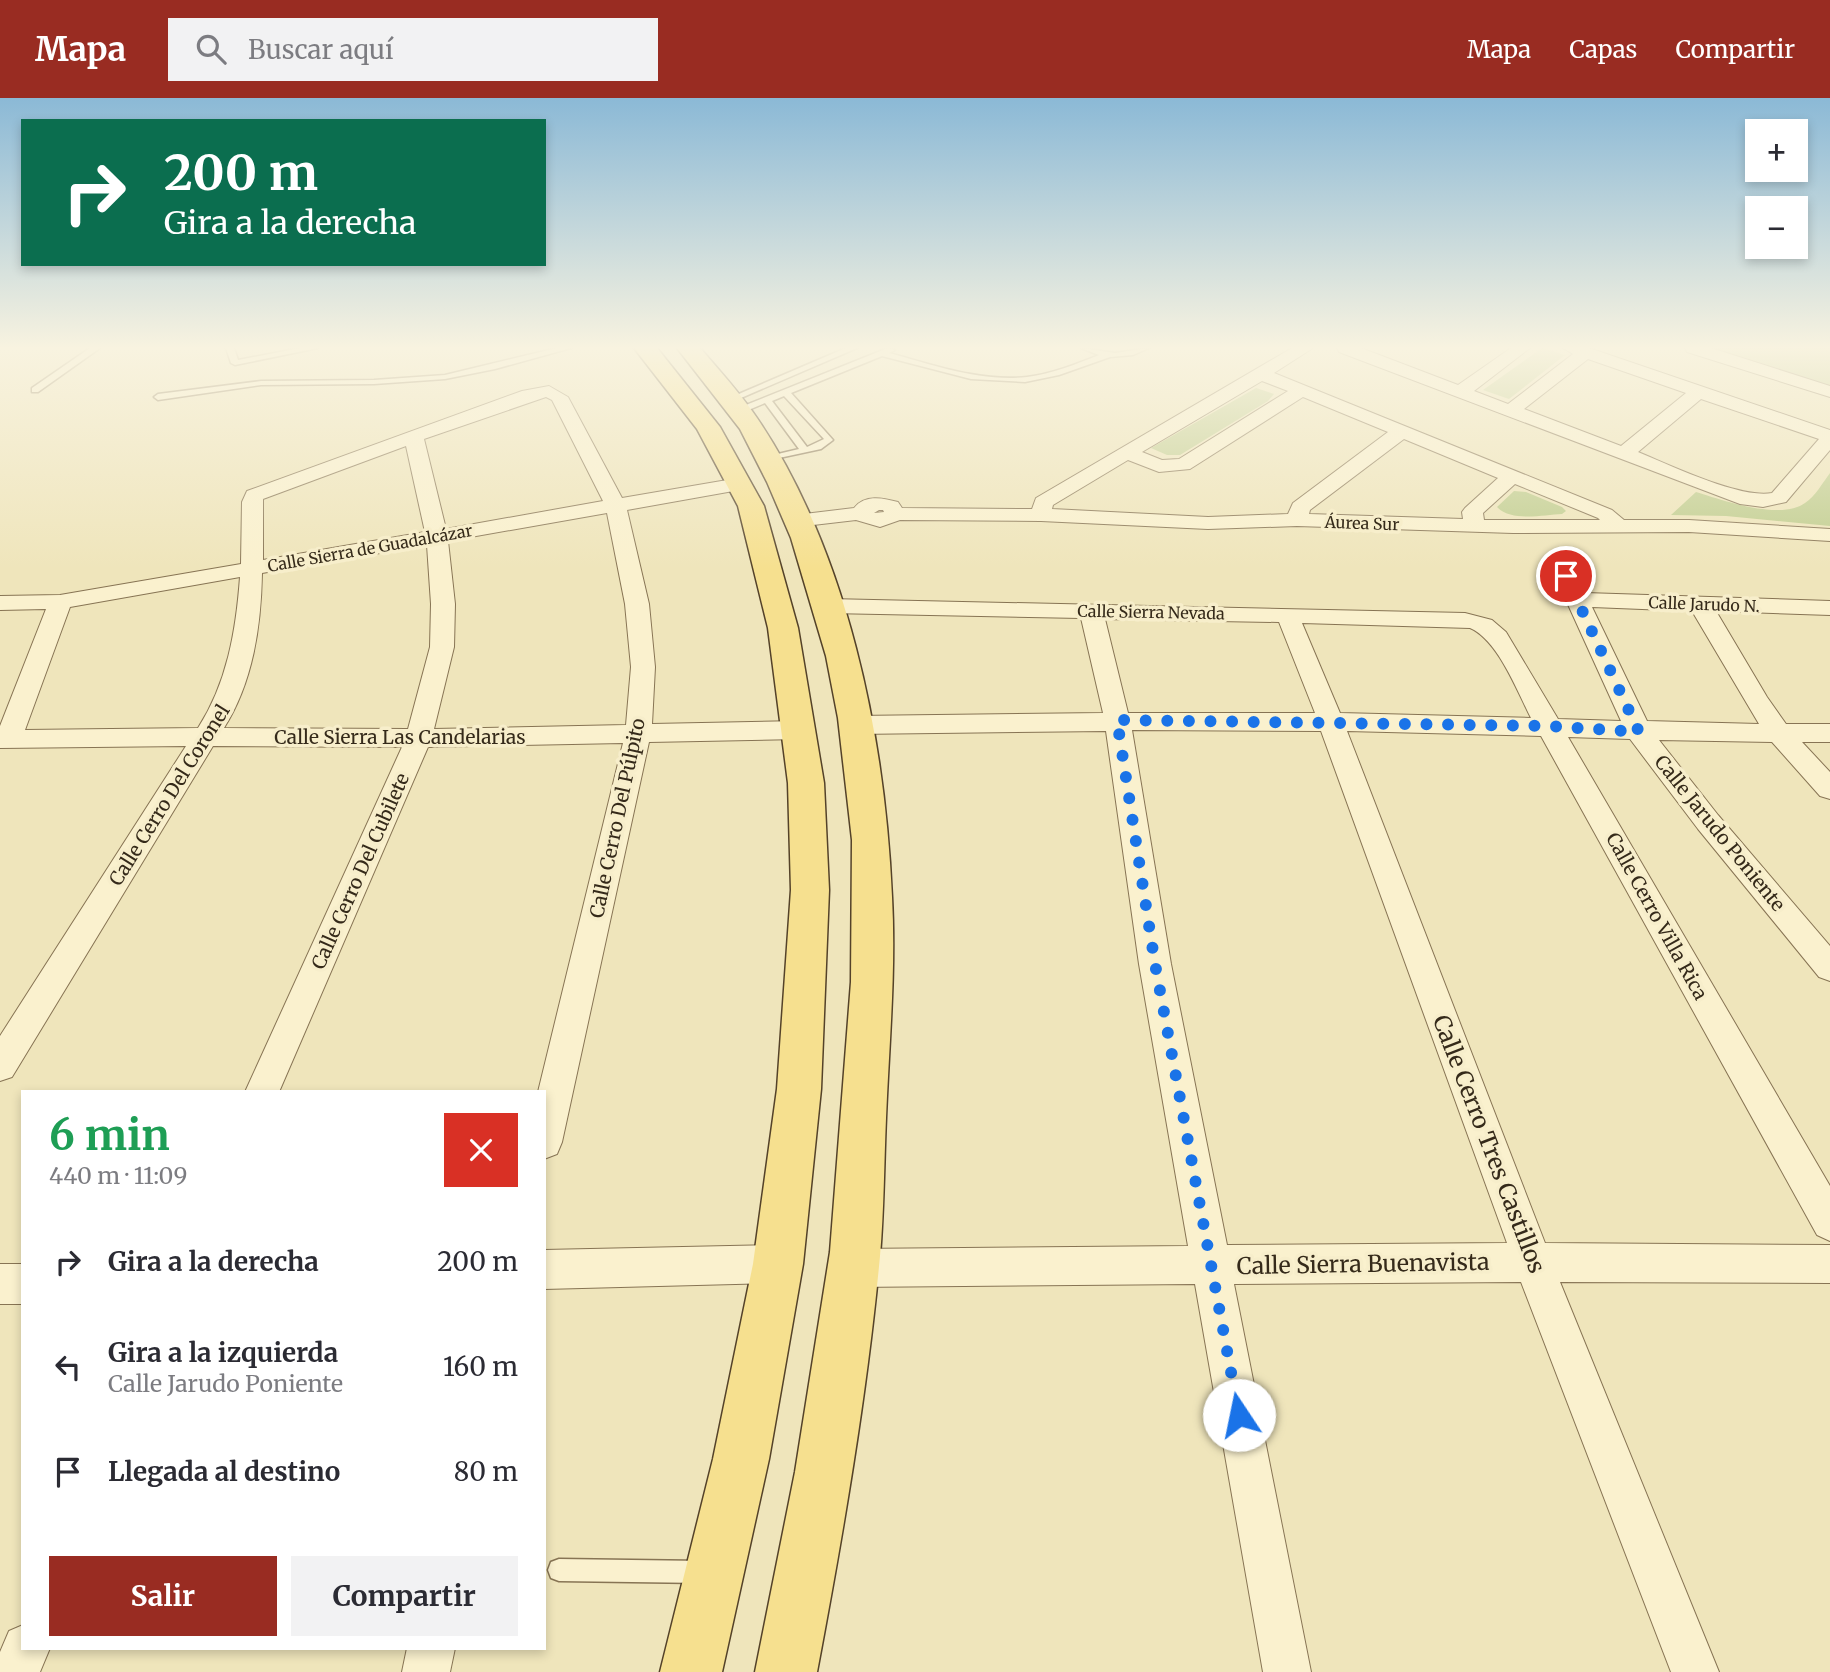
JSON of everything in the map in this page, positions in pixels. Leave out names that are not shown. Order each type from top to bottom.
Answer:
[{"type":"main road","points":[[704,421],[708,427],[771,465]]},
{"type":"main road","points":[[753,421],[829,606],[855,725],[868,812],[873,898],[871,1000],[853,1268],[811,1550],[786,1672]]},
{"type":"main road","points":[[691,1672],[741,1459],[778,1264],[799,1089],[810,890],[806,783],[783,628],[751,506],[771,465]]},
{"type":"street","name":"Calle Cerro Del Púlpito","points":[[414,437],[456,421]]},
{"type":"street","name":"Calle Cerro Del Púlpito","points":[[546,1133],[638,734],[643,667],[637,604],[616,506],[572,421]]},
{"type":"street","points":[[1041,515],[1043,502],[1179,421]]},
{"type":"street","points":[[1126,452],[1159,466],[1183,465],[1252,421]]},
{"type":"street","points":[[1376,421],[1510,478],[1605,514],[1618,525]]},
{"type":"street","points":[[1538,421],[1740,498],[1763,501],[1779,498],[1830,437],[1784,421]]},
{"type":"street","points":[[1624,454],[1663,421]]},
{"type":"street","points":[[1297,520],[1300,507],[1401,432]]},
{"type":"street","name":"Calle Cerro Del Coronel","points":[[0,1066],[205,737],[234,684],[241,655],[253,568],[254,495],[414,437]]},
{"type":"street","name":"Calle Cerro Del Cubilete","points":[[263,1090],[419,738],[442,647],[443,604],[437,536],[414,437]]},
{"type":"street","name":"Calle Sierra de Guadalcázar","points":[[0,603],[60,602],[616,506],[771,465]]},
{"type":"street","points":[[1474,525],[1472,512],[1510,478]]},
{"type":"street","name":"Áurea Sur","points":[[796,521],[863,513],[868,519],[878,521],[895,514],[1041,515],[1208,523],[1297,520],[1474,525],[1689,526],[1830,535]]},
{"type":"street","name":"Calle Jarudo N.","points":[[1573,588],[1700,604],[1830,608]]},
{"type":"street","name":"Calle Jarudo Poniente","points":[[1573,588],[1639,732],[1708,822],[1830,968]]},
{"type":"street","points":[[4,739],[60,602]]},
{"type":"street","points":[[1700,604],[1757,702],[1779,733],[1830,789]]},
{"type":"street","name":"Calle Sierra Nevada","points":[[829,606],[1287,614],[1474,621]]},
{"type":"street","points":[[1091,611],[1117,720],[1155,964],[1287,1672]]},
{"type":"street","name":"Calle Cerro Tres Castillos","points":[[1287,614],[1331,722],[1533,1262],[1695,1672]]},
{"type":"street","name":"Calle Cerro Villa Rica","points":[[1474,621],[1495,632],[1830,1222]]},
{"type":"street","points":[[855,725],[1117,720],[1549,726],[1639,732],[1830,733]]},
{"type":"street","name":"Calle Sierra Las Candelarias","points":[[4,739],[419,738],[800,730]]},
{"type":"street","name":"Calle Sierra Buenavista","points":[[853,1268],[1533,1262],[1830,1264]]},
{"type":"street","points":[[546,1270],[778,1264]]},
{"type":"street","points":[[0,1284],[21,1284]]},
{"type":"street","points":[[16,1672],[25,1650]]},
{"type":"street","points":[[426,1672],[432,1650]]},
{"type":"lane","points":[[771,465],[824,444],[828,438],[813,421]]},
{"type":"lane","points":[[559,1570],[715,1572]]},
{"type":"green space","points":[[1197,421],[1235,421],[1180,455],[1167,455],[1151,448]]},
{"type":"green space","points":[[1830,473],[1830,526],[1726,516],[1671,515],[1696,492],[1766,510],[1794,508],[1812,497]]},
{"type":"green space","points":[[1514,491],[1526,492],[1566,511],[1562,514],[1528,517],[1510,515],[1497,507]]},
{"type":"route","points":[[1239,1415],[1155,964],[1117,720],[1549,726],[1639,732],[1566,576]]}]
